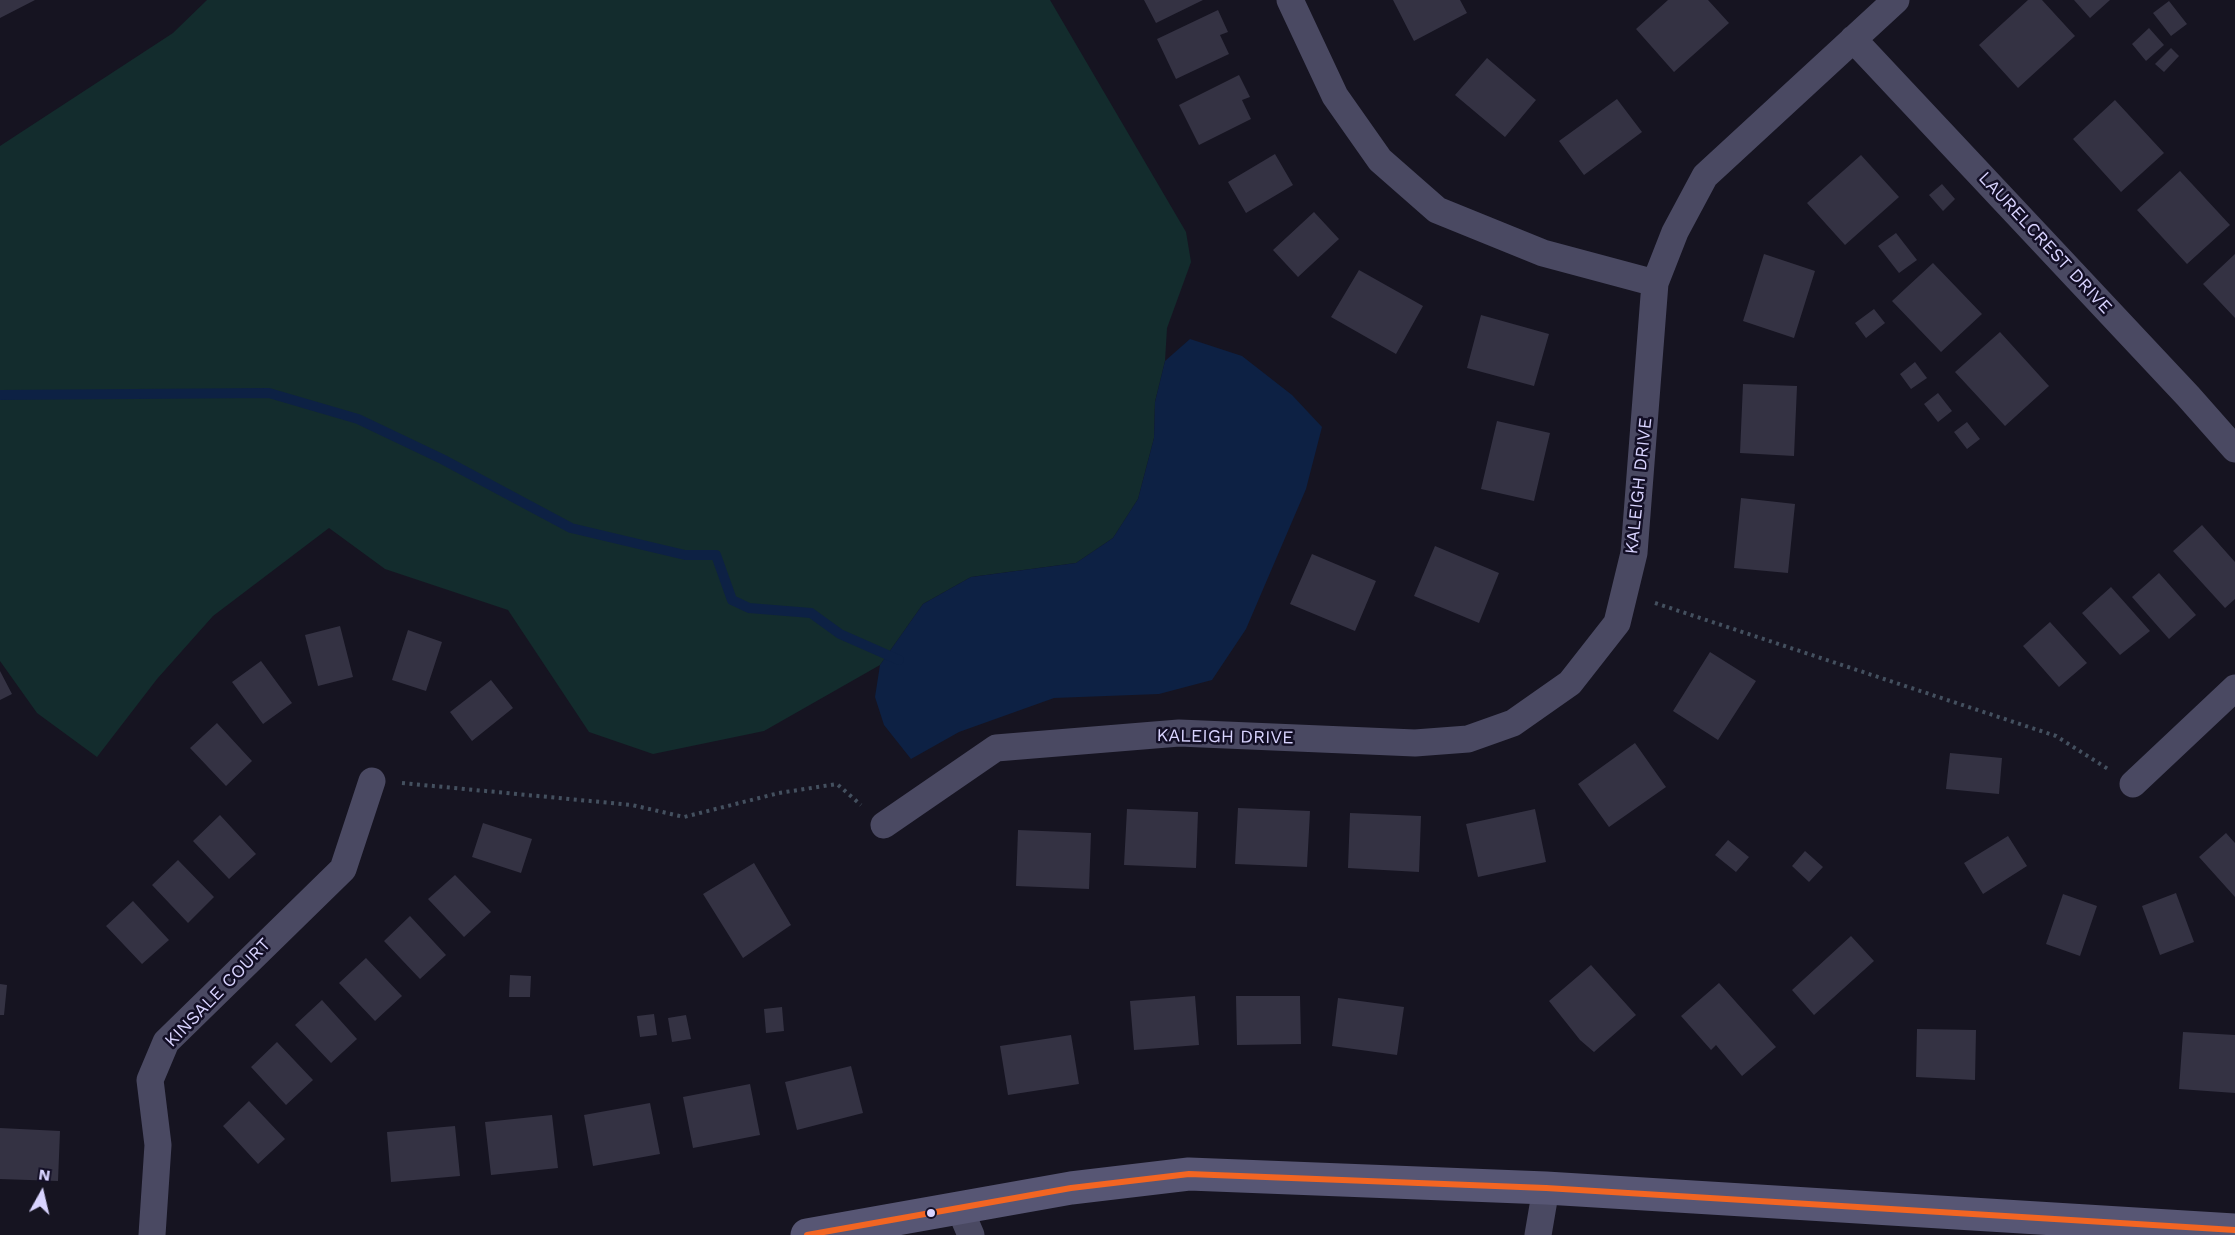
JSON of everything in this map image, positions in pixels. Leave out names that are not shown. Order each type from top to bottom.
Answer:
[{"type":"main road","points":[[807,1235],[965,1221],[1071,1188],[1189,1174],[1546,1188],[2235,1230]]},
{"type":"street","points":[[1290,0],[1335,96],[1380,160],[1437,210],[1543,253],[1654,284]]},
{"type":"street","name":"KALEIGH DRIVE","points":[[884,825],[996,748],[1179,733],[1415,743],[1468,739],[1500,729],[1570,683],[1617,623],[1634,553],[1654,284],[1675,232],[1705,176],[1896,0]]},
{"type":"street","name":"LAURELCREST DRIVE","points":[[1853,39],[2188,396],[2235,450]]},
{"type":"street","points":[[2133,784],[2235,688]]},
{"type":"street","name":"KINSALE COURT","points":[[152,1235],[158,1145],[150,1080],[166,1042],[342,869],[372,781]]},
{"type":"street","points":[[1538,1235],[1546,1188]]},
{"type":"path","points":[[1623,592],[2056,736],[2133,784]]},
{"type":"path","points":[[372,781],[449,786],[632,805],[684,817],[779,793],[837,784],[884,825]]},
{"type":"green space","points":[[207,0],[1050,0],[1186,232],[1191,262],[1167,328],[1165,361],[1155,402],[1154,438],[1138,499],[1113,538],[1076,563],[971,577],[923,604],[880,665],[764,731],[653,754],[589,732],[508,610],[385,569],[329,528],[213,616],[157,679],[97,757],[37,713],[0,661],[0,146],[173,33]]},
{"type":"water","points":[[1190,339],[1242,356],[1292,395],[1322,427],[1306,489],[1246,629],[1212,680],[1159,694],[1054,698],[959,732],[911,759],[884,725],[875,697],[880,665],[923,604],[971,577],[1076,563],[1113,538],[1138,499],[1154,438],[1155,402],[1165,361]]},
{"type":"building","points":[[0,0],[35,0],[0,18]]},
{"type":"building","points":[[1144,0],[1203,0],[1156,23]]},
{"type":"building","points":[[1393,0],[1460,0],[1467,13],[1414,41]]},
{"type":"building","points":[[1668,0],[1708,0],[1729,23],[1674,72],[1636,29]]},
{"type":"building","points":[[2028,0],[2042,0],[2075,36],[2018,88],[1979,45]]},
{"type":"building","points":[[2074,0],[2110,0],[2090,18]]},
{"type":"building","points":[[2169,1],[2187,24],[2171,36],[2153,13]]},
{"type":"building","points":[[1218,10],[1228,32],[1220,35],[1229,54],[1176,79],[1157,39]]},
{"type":"building","points":[[2149,28],[2164,45],[2146,61],[2132,44]]},
{"type":"building","points":[[2171,48],[2179,56],[2164,72],[2155,64]]},
{"type":"building","points":[[1487,58],[1536,100],[1505,137],[1455,95]]},
{"type":"building","points":[[1239,75],[1250,97],[1242,100],[1251,119],[1199,145],[1179,105]]},
{"type":"building","points":[[1617,99],[1642,132],[1584,175],[1559,141]]},
{"type":"building","points":[[2115,100],[2164,153],[2121,192],[2073,139]]},
{"type":"building","points":[[1275,154],[1293,185],[1246,213],[1228,182]]},
{"type":"building","points":[[1861,155],[1899,197],[1845,245],[1807,203]]},
{"type":"building","points":[[2180,171],[2230,225],[2187,264],[2137,210]]},
{"type":"building","points":[[1942,184],[1955,199],[1943,211],[1929,195]]},
{"type":"building","points":[[1314,212],[1339,239],[1298,277],[1273,250]]},
{"type":"building","points":[[1896,233],[1917,260],[1899,273],[1878,246]]},
{"type":"building","points":[[1764,254],[1815,271],[1794,338],[1743,321]]},
{"type":"building","points":[[2235,254],[2235,318],[2203,284]]},
{"type":"building","points":[[1933,263],[1982,314],[1941,352],[1892,301]]},
{"type":"building","points":[[1359,270],[1423,306],[1396,354],[1331,317]]},
{"type":"building","points":[[1874,309],[1885,323],[1866,338],[1855,323]]},
{"type":"building","points":[[1481,315],[1549,334],[1534,386],[1467,368]]},
{"type":"building","points":[[2000,332],[2049,386],[2005,426],[1955,372]]},
{"type":"building","points":[[1915,362],[1927,378],[1911,389],[1900,374]]},
{"type":"building","points":[[1743,384],[1797,386],[1794,456],[1740,453]]},
{"type":"building","points":[[1938,393],[1952,411],[1938,422],[1924,404]]},
{"type":"building","points":[[1497,421],[1550,433],[1534,501],[1481,489]]},
{"type":"building","points":[[1967,422],[1980,439],[1967,449],[1954,432]]},
{"type":"building","points":[[1741,498],[1795,504],[1788,573],[1734,568]]},
{"type":"building","points":[[2202,525],[2235,562],[2235,599],[2225,608],[2173,551]]},
{"type":"building","points":[[1435,546],[1499,573],[1479,623],[1414,596]]},
{"type":"building","points":[[1312,554],[1376,581],[1355,631],[1290,604]]},
{"type":"building","points":[[2159,573],[2196,615],[2169,639],[2132,597]]},
{"type":"building","points":[[2111,587],[2150,631],[2120,655],[2082,613]]},
{"type":"building","points":[[2050,622],[2087,663],[2059,687],[2023,646]]},
{"type":"building","points":[[340,626],[353,677],[318,686],[305,635]]},
{"type":"building","points":[[408,630],[442,642],[426,691],[392,680]]},
{"type":"building","points":[[1710,652],[1756,681],[1718,740],[1673,711]]},
{"type":"building","points":[[261,661],[292,703],[263,724],[232,682]]},
{"type":"building","points":[[0,671],[12,694],[0,700]]},
{"type":"building","points":[[491,680],[513,708],[472,741],[450,712]]},
{"type":"building","points":[[217,723],[252,761],[226,786],[190,748]]},
{"type":"building","points":[[1635,743],[1666,787],[1609,827],[1578,784]]},
{"type":"building","points":[[1950,753],[2002,758],[1999,794],[1946,789]]},
{"type":"building","points":[[1238,808],[1310,811],[1307,867],[1235,864]]},
{"type":"building","points":[[1127,809],[1198,812],[1196,868],[1124,865]]},
{"type":"building","points":[[1535,809],[1546,862],[1478,877],[1466,824]]},
{"type":"building","points":[[1350,813],[1421,816],[1419,872],[1348,868]]},
{"type":"building","points":[[220,815],[256,854],[229,879],[193,841]]},
{"type":"building","points":[[483,823],[532,839],[521,873],[472,857]]},
{"type":"building","points":[[1018,830],[1091,833],[1089,889],[1016,886]]},
{"type":"building","points":[[2226,833],[2235,843],[2235,897],[2199,857]]},
{"type":"building","points":[[2008,836],[2027,866],[1983,894],[1964,863]]},
{"type":"building","points":[[1728,840],[1749,857],[1736,872],[1715,855]]},
{"type":"building","points":[[1805,851],[1823,867],[1809,882],[1792,866]]},
{"type":"building","points":[[178,860],[214,897],[188,923],[152,885]]},
{"type":"building","points":[[754,863],[791,925],[743,958],[703,894]]},
{"type":"building","points":[[455,875],[491,912],[464,937],[428,899]]},
{"type":"building","points":[[2176,893],[2194,942],[2160,955],[2142,906]]},
{"type":"building","points":[[2063,894],[2097,906],[2080,956],[2046,944]]},
{"type":"building","points":[[133,901],[169,940],[142,964],[106,926]]},
{"type":"building","points":[[410,916],[446,955],[420,979],[384,941]]},
{"type":"building","points":[[1851,936],[1874,961],[1814,1015],[1792,990]]},
{"type":"building","points":[[366,958],[402,996],[375,1021],[339,983]]},
{"type":"building","points":[[1591,965],[1636,1015],[1594,1052],[1580,1040],[1549,1001]]},
{"type":"building","points":[[510,975],[531,976],[530,997],[509,997]]},
{"type":"building","points":[[1719,983],[1776,1047],[1742,1076],[1716,1045],[1711,1050],[1681,1016]]},
{"type":"building","points":[[0,984],[7,985],[4,1015],[0,1015]]},
{"type":"building","points":[[1195,996],[1199,1045],[1134,1050],[1130,1001]]},
{"type":"building","points":[[1236,996],[1300,996],[1301,1044],[1237,1045]]},
{"type":"building","points":[[1338,998],[1404,1007],[1397,1055],[1332,1046]]},
{"type":"building","points":[[322,1000],[357,1039],[331,1063],[295,1025]]},
{"type":"building","points":[[782,1007],[784,1031],[766,1033],[764,1009]]},
{"type":"building","points":[[654,1014],[657,1035],[640,1037],[637,1016]]},
{"type":"building","points":[[686,1015],[691,1039],[672,1042],[668,1018]]},
{"type":"building","points":[[1917,1029],[1976,1030],[1975,1080],[1916,1077]]},
{"type":"building","points":[[2183,1032],[2235,1035],[2235,1093],[2179,1089]]},
{"type":"building","points":[[1071,1035],[1079,1084],[1008,1095],[1000,1046]]},
{"type":"building","points":[[277,1042],[313,1080],[286,1105],[251,1067]]},
{"type":"building","points":[[851,1066],[863,1113],[797,1130],[785,1082]]},
{"type":"building","points":[[750,1084],[760,1135],[693,1148],[683,1097]]},
{"type":"building","points":[[249,1101],[285,1139],[258,1164],[223,1126]]},
{"type":"building","points":[[650,1103],[660,1154],[593,1166],[584,1115]]},
{"type":"building","points":[[552,1115],[558,1168],[491,1175],[485,1122]]},
{"type":"building","points":[[455,1126],[460,1176],[391,1182],[387,1132]]},
{"type":"building","points":[[0,1128],[60,1131],[58,1181],[0,1179]]},
{"type":"waterway","points":[[0,395],[269,393],[358,419],[442,459],[571,528],[685,555],[716,555],[732,600],[749,608],[811,613],[840,634],[899,660]]},
{"type":"transit line","points":[[807,1235],[1071,1188],[1189,1174],[1546,1188],[2235,1230]]}]
